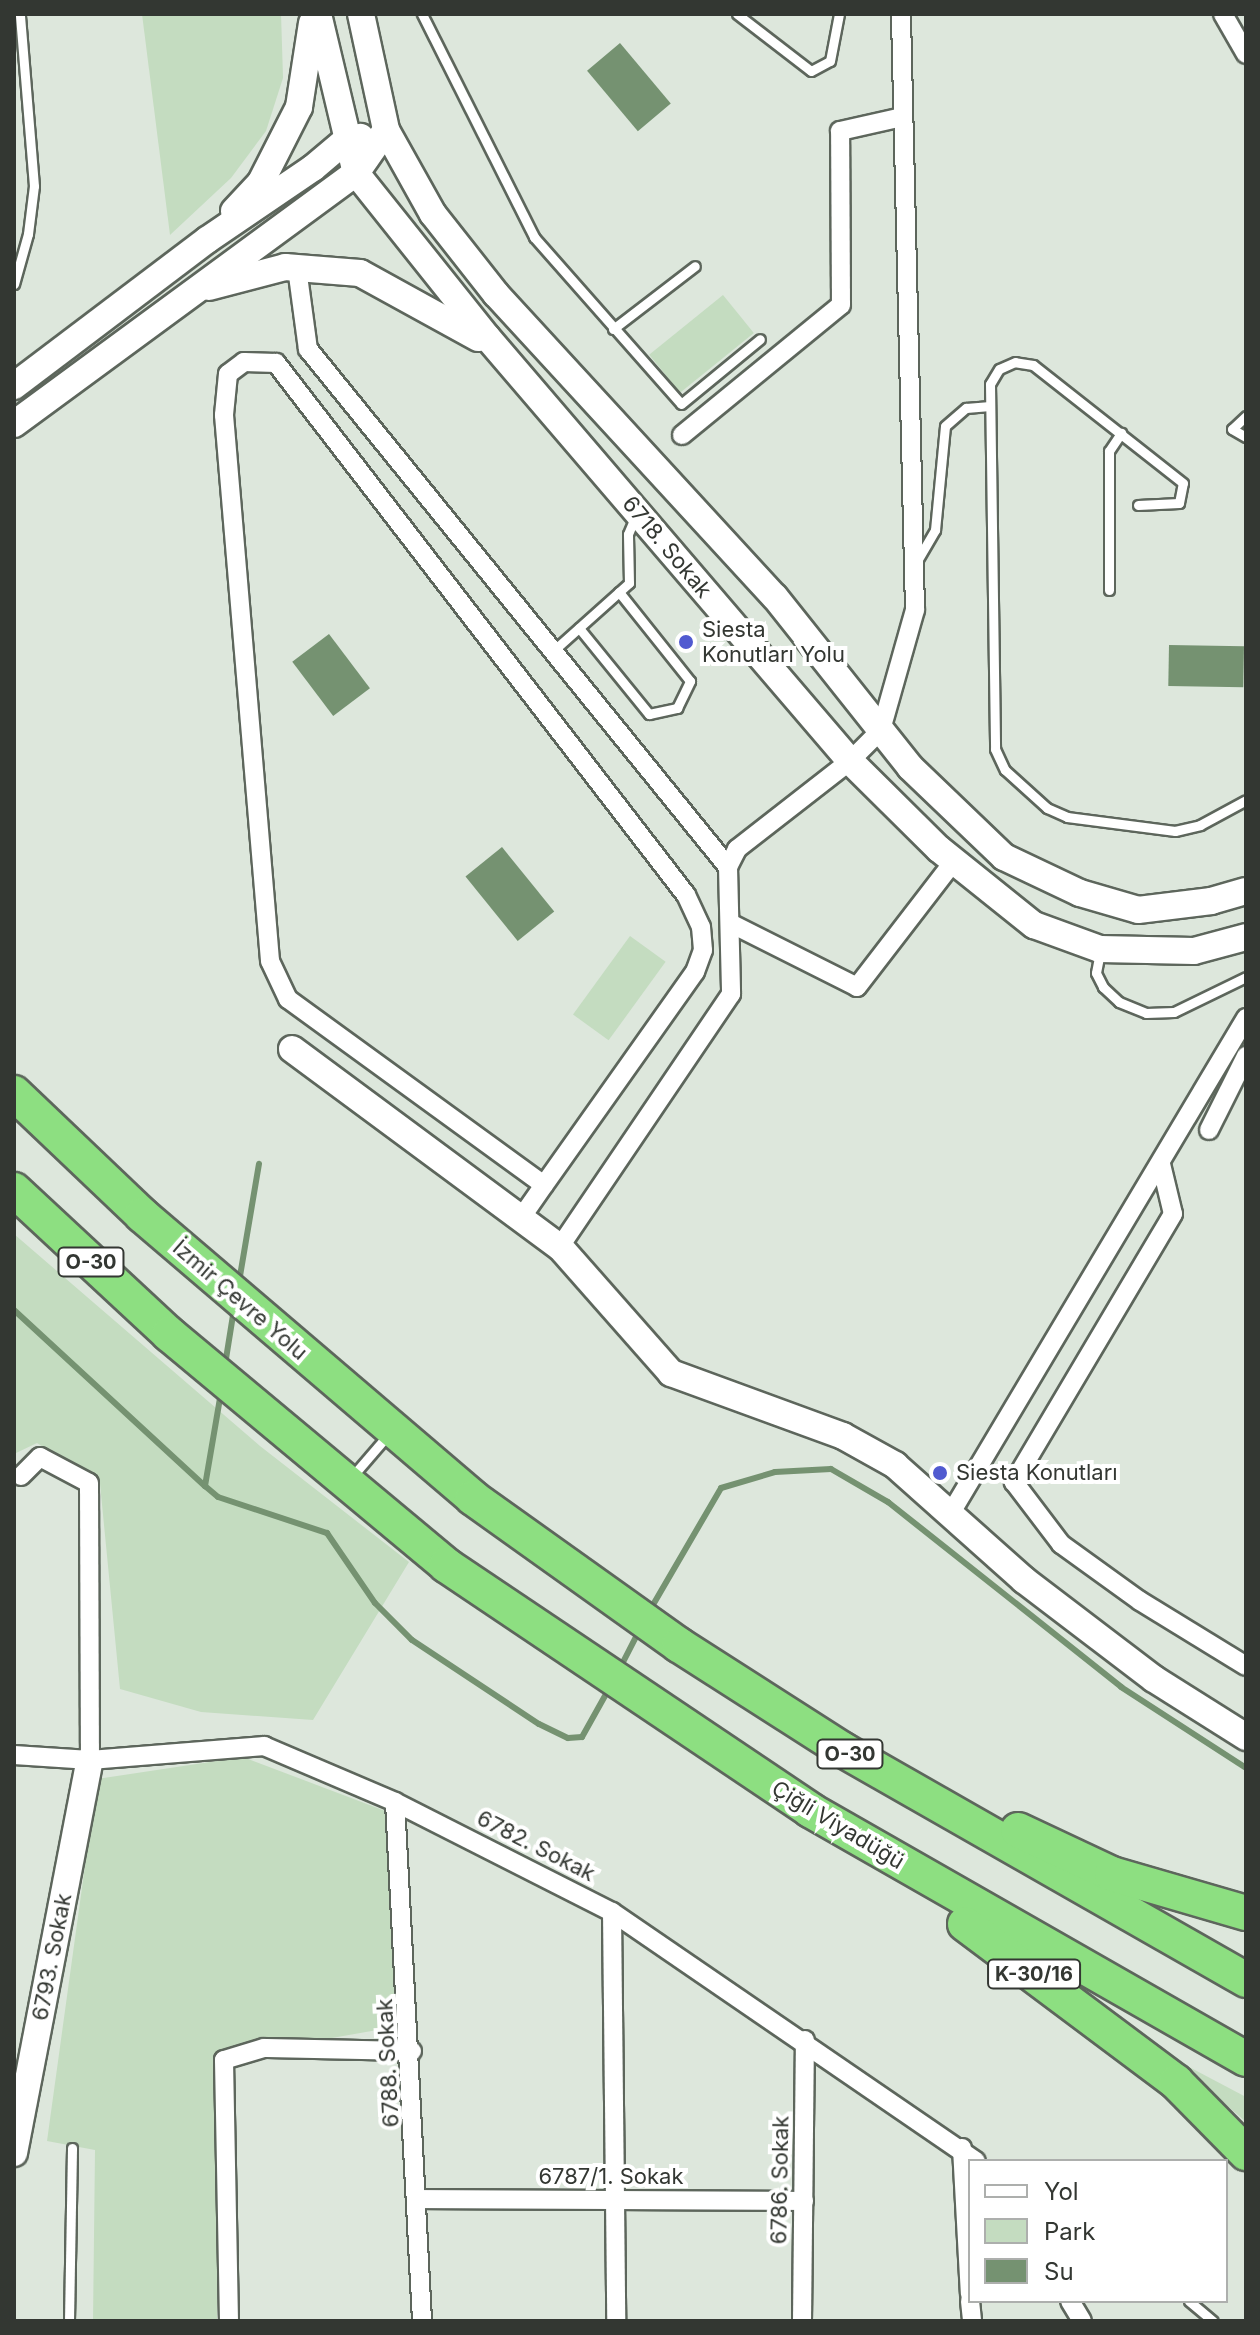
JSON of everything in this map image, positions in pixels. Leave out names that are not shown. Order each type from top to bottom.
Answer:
[{"type":"highway","name":"İzmir Çevre Yolu","points":[[14,1093],[142,1215],[473,1498],[679,1645],[843,1750]]},
{"type":"highway","name":"O-30","points":[[14,1190],[169,1334],[345,1484]]},
{"type":"highway","name":"Çiğli Viyadüğü","points":[[345,1484],[446,1565],[810,1810],[1246,2059]]},
{"type":"highway","name":"O-30","points":[[843,1750],[1246,1980]]},
{"type":"highway","points":[[843,1750],[1112,1874],[1246,1913]]},
{"type":"highway","name":"K-30/16","points":[[810,1810],[1176,2082],[1246,2153]]},
{"type":"street","name":"6718. Sokak","points":[[316,14],[345,141],[356,173],[501,352],[850,761],[954,861],[1034,925],[1100,949],[1194,951],[1246,937]]},
{"type":"street","points":[[207,240],[261,182],[299,107],[316,14]]},
{"type":"street","points":[[361,14],[386,130],[433,214],[496,294],[725,540],[910,767],[1004,857],[1080,893],[1138,910],[1211,901],[1246,891]]},
{"type":"street","points":[[560,1247],[731,994],[728,867],[737,849],[850,761],[881,730],[915,610],[901,14]]},
{"type":"street","points":[[1223,14],[1246,54]]},
{"type":"street","points":[[682,435],[841,305],[840,131],[902,117]]},
{"type":"street","points":[[14,386],[207,240],[275,196],[345,141],[386,130]]},
{"type":"street","points":[[14,424],[356,173],[386,130]]},
{"type":"street","points":[[194,291],[297,268],[360,273],[438,311],[501,352]]},
{"type":"street","points":[[297,268],[308,349],[728,867]]},
{"type":"street","points":[[521,1218],[695,972],[703,950],[701,927],[686,895],[276,363],[244,362],[228,374],[224,415],[270,961],[288,999],[544,1185]]},
{"type":"street","points":[[730,923],[857,987],[954,861]]},
{"type":"street","points":[[952,1511],[1246,1018]]},
{"type":"street","points":[[292,1049],[560,1247],[671,1373],[843,1436],[895,1465],[952,1511],[1024,1580],[1142,1670],[1246,1737]]},
{"type":"street","points":[[1209,1130],[1246,1056]]},
{"type":"street","points":[[1161,1164],[1173,1214],[1014,1482],[1061,1544],[1140,1601],[1246,1666]]},
{"type":"street","points":[[16,1476],[40,1457],[89,1483],[90,1760]]},
{"type":"street","name":"6782. Sokak","points":[[14,1755],[90,1760],[264,1746],[395,1802],[612,1912],[805,2040],[969,2155]]},
{"type":"street","name":"6793. Sokak","points":[[14,2153],[90,1760]]},
{"type":"street","name":"6788. Sokak","points":[[395,1802],[412,2051],[422,2321]]},
{"type":"street","points":[[612,1912],[616,2321]]},
{"type":"street","name":"6786. Sokak","points":[[802,2321],[805,2040]]},
{"type":"street","points":[[229,2321],[224,2060],[264,2048],[412,2051]]},
{"type":"street","name":"6787/1. Sokak","points":[[419,2199],[614,2203],[804,2201]]},
{"type":"street","points":[[1071,2303],[1082,2321]]},
{"type":"lane","points":[[14,284],[28,234],[34,186],[20,14]]},
{"type":"lane","points":[[422,14],[524,221],[613,329],[681,404],[760,339]]},
{"type":"lane","points":[[737,14],[811,71],[830,61],[839,14]]},
{"type":"lane","points":[[613,329],[695,266]]},
{"type":"lane","points":[[1138,505],[1179,503],[1185,488],[1121,433],[1024,362],[1006,365],[993,376],[990,406],[993,735],[1005,770],[1060,815],[1163,831],[1200,825],[1246,800]]},
{"type":"lane","points":[[914,566],[935,530],[945,426],[966,408],[990,406]]},
{"type":"lane","points":[[1246,416],[1232,429],[1246,437]]},
{"type":"lane","points":[[1109,590],[1109,451],[1121,433]]},
{"type":"lane","points":[[553,651],[629,583],[628,534],[637,513]]},
{"type":"lane","points":[[579,628],[649,714],[677,708],[690,681],[619,592]]},
{"type":"lane","points":[[1100,949],[1096,973],[1103,987],[1119,1002],[1146,1013],[1174,1012],[1246,977]]},
{"type":"lane","points":[[345,1484],[392,1431]]},
{"type":"lane","points":[[69,2321],[72,2148]]},
{"type":"lane","points":[[1191,2303],[1213,2321]]},
{"type":"green space","points":[[142,14],[281,14],[283,78],[266,131],[231,178],[170,235]]},
{"type":"green space","points":[[723,295],[754,333],[680,393],[649,355]]},
{"type":"green space","points":[[630,936],[666,962],[609,1040],[573,1014]]},
{"type":"green space","points":[[14,1234],[260,1446],[409,1562],[313,1720],[201,1712],[120,1689],[100,1484],[37,1443],[14,1454]]},
{"type":"green space","points":[[243,1757],[388,1812],[400,2026],[218,2058],[217,2321],[93,2321],[95,2150],[47,2141],[97,1779]]},
{"type":"green space","points":[[1174,2059],[1246,2097],[1246,2122]]},
{"type":"water","points":[[620,43],[671,104],[638,131],[587,71]]},
{"type":"water","points":[[329,634],[370,688],[333,716],[292,662]]},
{"type":"water","points":[[1169,645],[1244,646],[1243,687],[1168,686]]},
{"type":"water","points":[[502,847],[554,912],[518,941],[465,877]]},
{"type":"waterway","points":[[239,1282],[259,1164]]},
{"type":"waterway","points":[[225,1365],[234,1309]]},
{"type":"waterway","points":[[14,1310],[218,1497],[327,1533],[375,1603],[412,1640],[539,1724],[568,1738],[582,1737],[610,1687]]},
{"type":"waterway","points":[[205,1486],[221,1392]]},
{"type":"waterway","points":[[650,1610],[721,1488],[775,1472],[831,1469],[888,1502],[1121,1687],[1246,1768]]},
{"type":"waterway","points":[[619,1670],[639,1631]]},
{"type":"place","name":"Siesta Konutları Yolu","points":[[686,642]]},
{"type":"place","name":"Siesta Konutları","points":[[940,1473]]}]
